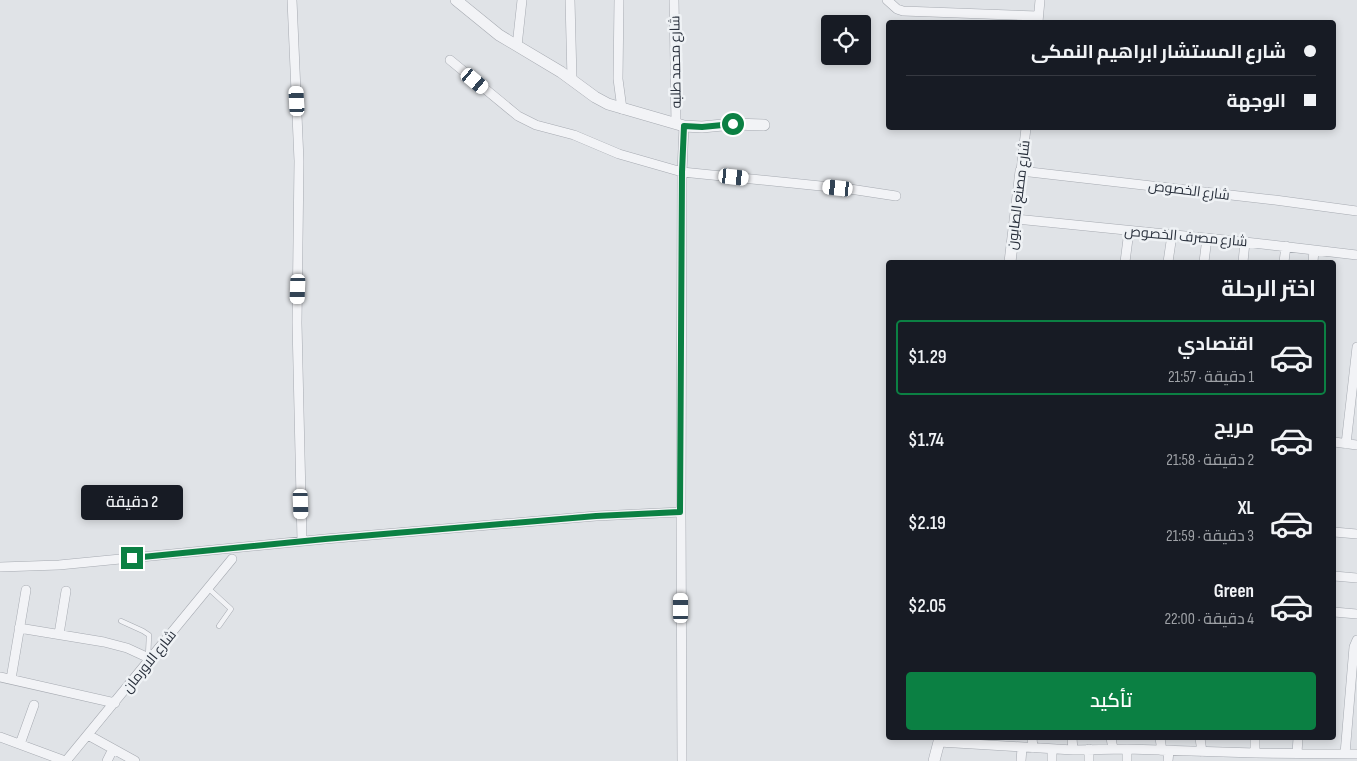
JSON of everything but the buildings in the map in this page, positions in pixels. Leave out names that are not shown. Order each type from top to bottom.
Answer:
[{"type":"street","points":[[292,0],[299,161],[298,323],[302,541]]},
{"type":"street","points":[[518,46],[522,0]]},
{"type":"street","points":[[570,0],[572,79]]},
{"type":"street","points":[[619,0],[618,79],[622,109]]},
{"type":"street","name":"شارع محمد طلبه","points":[[674,0],[680,125],[683,142],[680,512],[682,761]]},
{"type":"street","points":[[887,0],[903,10],[1038,19],[1040,0]]},
{"type":"street","points":[[462,3],[493,31],[572,79],[595,97],[622,109],[680,125],[702,127],[733,124],[764,126]]},
{"type":"street","points":[[450,60],[512,112],[525,120],[574,135],[619,154],[682,168],[896,196]]},
{"type":"street","name":"شارع مصنع الصابون","points":[[1010,260],[1026,130]]},
{"type":"street","name":"شارع الخصوص","points":[[1021,174],[1275,200],[1357,211]]},
{"type":"street","name":"شارع مصرف الخصوص","points":[[1016,214],[1129,231],[1286,246],[1357,255]]},
{"type":"street","points":[[1125,260],[1129,231]]},
{"type":"street","points":[[1168,260],[1172,235]]},
{"type":"street","points":[[1204,260],[1207,238]]},
{"type":"street","points":[[1243,260],[1245,242]]},
{"type":"street","points":[[1284,260],[1286,246]]},
{"type":"street","points":[[1313,260],[1314,250]]},
{"type":"street","points":[[1346,444],[1357,347]]},
{"type":"street","points":[[1336,442],[1357,445]]},
{"type":"street","points":[[0,567],[59,565],[302,541],[596,516],[680,512]]},
{"type":"street","points":[[1336,532],[1357,534]]},
{"type":"street","name":"شارع الاورمان","points":[[65,761],[115,703],[232,559]]},
{"type":"street","points":[[1336,576],[1357,578]]},
{"type":"street","points":[[11,679],[26,590]]},
{"type":"street","points":[[59,634],[66,591]]},
{"type":"street","points":[[1336,612],[1357,614]]},
{"type":"street","points":[[19,628],[114,644],[149,659]]},
{"type":"street","points":[[1345,754],[1354,647],[1357,640]]},
{"type":"street","points":[[0,676],[115,703]]},
{"type":"street","points":[[20,744],[34,705]]},
{"type":"street","points":[[88,735],[135,761]]},
{"type":"street","points":[[0,737],[65,761]]},
{"type":"street","points":[[934,761],[940,740],[1005,742],[1022,748],[1202,752],[1219,757],[1255,753],[1266,757],[1297,753],[1323,758],[1357,754]]},
{"type":"street","points":[[1032,740],[1033,748]]},
{"type":"street","points":[[1072,740],[1073,750]]},
{"type":"street","points":[[1112,740],[1113,749]]},
{"type":"street","points":[[1161,740],[1168,761]]},
{"type":"street","points":[[1200,740],[1202,752]]},
{"type":"street","points":[[1255,740],[1255,753]]},
{"type":"street","points":[[1297,753],[1298,740]]},
{"type":"street","points":[[1021,761],[1022,748]]},
{"type":"street","points":[[107,761],[113,749]]},
{"type":"street","points":[[1052,749],[1052,761]]},
{"type":"street","points":[[1089,749],[1089,761]]},
{"type":"street","points":[[1126,761],[1127,749]]},
{"type":"lane","points":[[208,588],[231,609],[219,626]]},
{"type":"lane","points":[[121,621],[149,635],[149,659]]},
{"type":"route","points":[[132,558],[325,539],[596,516],[680,512],[682,172],[684,126],[702,127],[733,124]]}]
